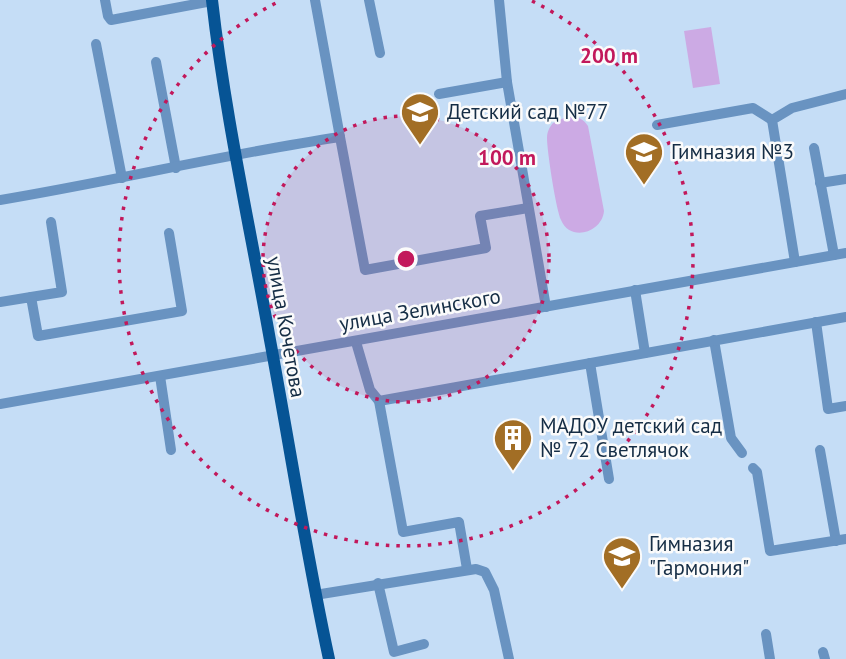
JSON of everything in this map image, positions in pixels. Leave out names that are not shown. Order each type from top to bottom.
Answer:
[{"type":"main road","name":"улица Кочетова","points":[[212,1],[235,156],[329,659]]},
{"type":"street","points":[[105,0],[111,20],[212,1]]},
{"type":"street","points":[[316,0],[365,270],[486,248],[480,216],[528,208]]},
{"type":"street","points":[[369,0],[380,54]]},
{"type":"street","points":[[499,0],[507,82],[546,307]]},
{"type":"street","points":[[96,44],[122,178]]},
{"type":"street","points":[[156,62],[176,168]]},
{"type":"street","points":[[439,94],[507,82]]},
{"type":"street","points":[[772,120],[792,108],[846,94]]},
{"type":"street","points":[[657,125],[753,108],[772,120],[795,262]]},
{"type":"street","points":[[0,200],[340,137]]},
{"type":"street","points":[[814,148],[834,255]]},
{"type":"street","points":[[820,183],[846,179]]},
{"type":"street","points":[[0,302],[62,292],[51,222]]},
{"type":"street","points":[[31,297],[38,336],[182,311],[169,233]]},
{"type":"street","name":"улица Зелинского","points":[[0,404],[846,253]]},
{"type":"street","points":[[635,290],[645,353]]},
{"type":"street","points":[[379,401],[846,317]]},
{"type":"street","points":[[816,322],[828,409],[846,406]]},
{"type":"street","points":[[713,340],[731,438],[742,453]]},
{"type":"street","points":[[356,342],[370,390],[379,401],[403,532],[459,522],[467,569]]},
{"type":"street","points":[[590,363],[609,479]]},
{"type":"street","points":[[160,376],[171,450]]},
{"type":"street","points":[[753,468],[757,472],[769,551],[841,540],[821,450]]},
{"type":"street","points":[[315,595],[467,569],[485,572],[491,581],[509,659]]},
{"type":"street","points":[[378,583],[394,652],[424,644]]},
{"type":"street","points":[[766,634],[770,659]]},
{"type":"shaded area","points":[[711,27],[720,84],[693,88],[684,31]]},
{"type":"shaded area","points":[[566,117],[579,118],[588,126],[604,211],[598,225],[578,233],[565,227],[561,220],[547,145],[549,128]]},
{"type":"place","name":"Детский сад №77","points":[[420,146]]},
{"type":"place","name":"Гимназия №3","points":[[644,186]]},
{"type":"place","name":"МАДОУ детский сад № 72 Светлячок","points":[[513,472]]},
{"type":"place","name":"Гимназия \"Гармония\"","points":[[622,590]]}]
